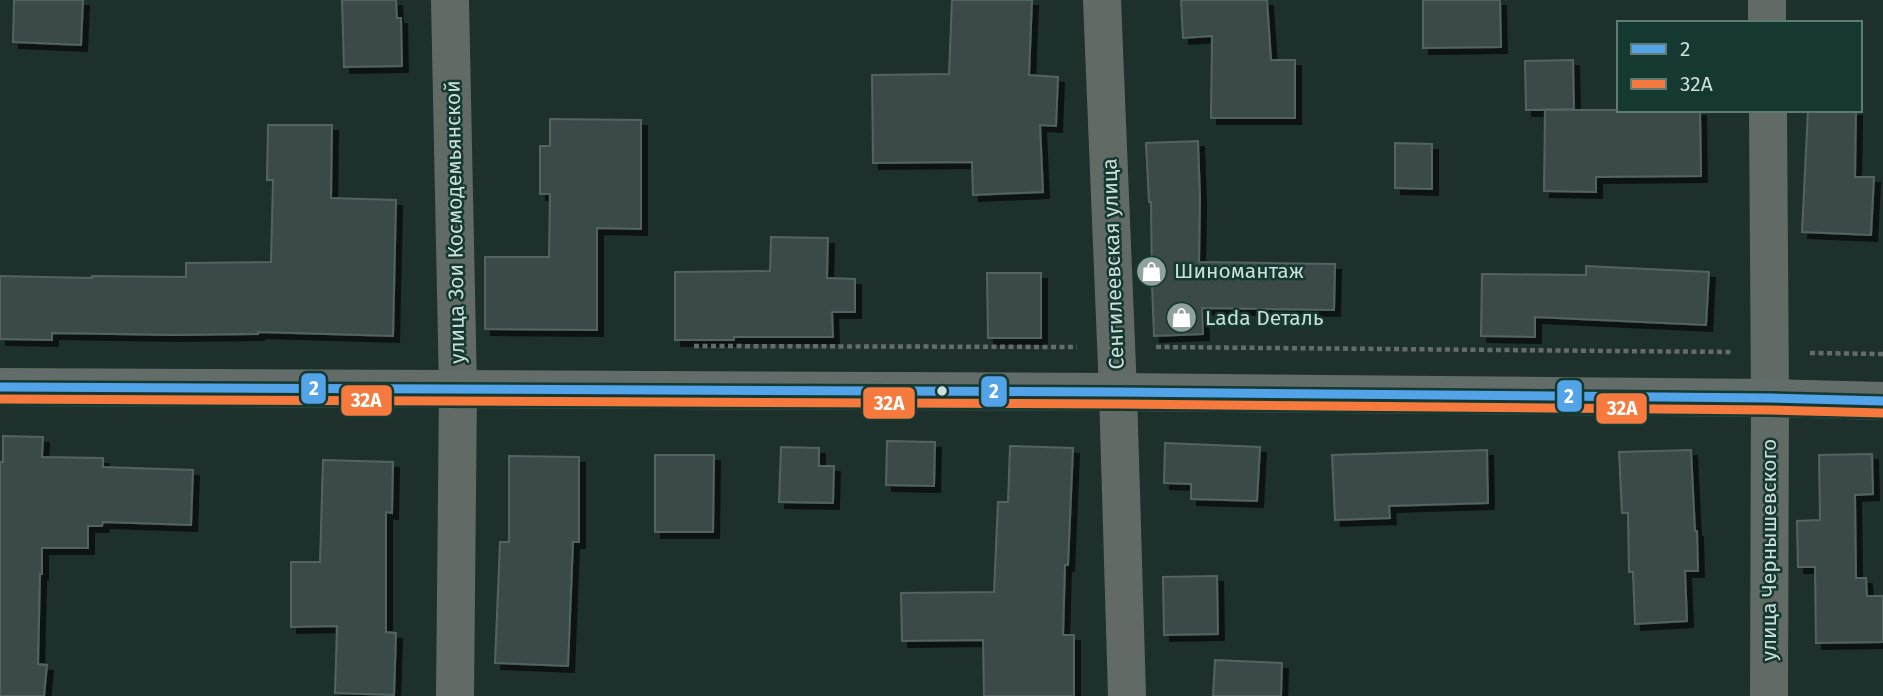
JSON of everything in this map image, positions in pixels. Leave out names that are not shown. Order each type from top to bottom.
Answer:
[{"type":"main road","points":[[0,387],[1118,392],[1883,401]]},
{"type":"street","name":"улица Зои Космодемьянской","points":[[450,0],[458,390],[455,696]]},
{"type":"street","name":"Сенгилеевская улица","points":[[1102,0],[1127,696]]},
{"type":"street","points":[[1767,0],[1767,21]]},
{"type":"street","name":"улица Чернышевского","points":[[1768,112],[1769,696]]},
{"type":"path","points":[[1116,347],[1883,354]]},
{"type":"building","points":[[14,0],[83,0],[81,45],[13,42]]},
{"type":"building","points":[[342,0],[396,0],[397,18],[401,18],[402,66],[344,67]]},
{"type":"building","points":[[952,0],[1032,0],[1029,75],[1058,77],[1056,126],[1040,125],[1043,192],[973,195],[972,162],[873,163],[872,75],[949,74]]},
{"type":"building","points":[[1181,0],[1267,0],[1271,60],[1295,60],[1295,118],[1211,118],[1212,36],[1183,38]]},
{"type":"building","points":[[1423,0],[1500,0],[1501,47],[1423,48]]},
{"type":"building","points":[[1573,60],[1574,109],[1526,110],[1525,61]]},
{"type":"building","points":[[1545,110],[1700,112],[1701,176],[1596,177],[1596,192],[1544,191]]},
{"type":"building","points":[[1808,112],[1856,112],[1855,177],[1874,177],[1871,235],[1802,232]]},
{"type":"building","points":[[550,119],[641,120],[641,229],[597,228],[597,330],[485,329],[485,257],[549,257],[550,194],[540,194],[540,146],[550,146]]},
{"type":"building","points":[[268,125],[332,125],[331,198],[396,200],[393,336],[258,332],[173,335],[52,333],[52,340],[0,339],[0,276],[186,277],[186,263],[271,262],[273,180],[267,180]]},
{"type":"building","points":[[1198,141],[1199,262],[1335,264],[1334,310],[1202,308],[1203,334],[1154,336],[1151,202],[1146,143]]},
{"type":"building","points":[[1395,143],[1432,144],[1432,189],[1395,188]]},
{"type":"building","points":[[771,237],[828,238],[827,278],[855,279],[855,312],[832,312],[833,337],[675,340],[675,272],[770,271]]},
{"type":"building","points":[[1586,266],[1709,272],[1706,325],[1535,317],[1535,337],[1481,336],[1482,274],[1586,275]]},
{"type":"building","points":[[987,273],[1041,273],[1041,338],[988,338]]},
{"type":"building","points":[[3,436],[43,437],[42,457],[103,458],[103,467],[193,470],[191,525],[103,522],[102,526],[88,526],[88,548],[42,548],[38,664],[47,665],[44,696],[0,696],[0,462],[3,462]]},
{"type":"building","points":[[887,441],[935,442],[934,486],[886,485]]},
{"type":"building","points":[[1165,443],[1260,447],[1257,501],[1191,499],[1191,484],[1164,483]]},
{"type":"building","points":[[1010,446],[1073,448],[1063,635],[1074,635],[1074,696],[984,696],[983,640],[902,641],[901,593],[994,592],[998,502],[1008,502]]},
{"type":"building","points":[[781,447],[819,448],[819,466],[834,466],[833,503],[779,502]]},
{"type":"building","points":[[1487,450],[1488,503],[1389,506],[1390,518],[1335,520],[1332,455]]},
{"type":"building","points":[[1691,450],[1698,571],[1685,571],[1687,621],[1635,624],[1633,572],[1629,572],[1628,513],[1622,513],[1619,452]]},
{"type":"building","points":[[1872,454],[1873,494],[1855,495],[1856,578],[1866,578],[1867,596],[1883,596],[1883,642],[1816,643],[1815,567],[1798,567],[1797,521],[1820,520],[1819,455]]},
{"type":"building","points":[[655,455],[714,455],[713,532],[655,532]]},
{"type":"building","points":[[509,456],[579,457],[579,542],[573,542],[568,666],[495,663],[500,542],[509,542]]},
{"type":"building","points":[[323,460],[393,462],[392,513],[386,512],[386,632],[396,633],[394,695],[335,693],[337,626],[291,627],[291,562],[320,562]]},
{"type":"building","points":[[1217,576],[1218,634],[1164,635],[1163,577]]},
{"type":"building","points":[[1215,660],[1282,663],[1281,696],[1213,696]]},
{"type":"transit line","name":"2","points":[[0,387],[1118,392],[1883,401]]},
{"type":"transit line","name":"32A","points":[[0,399],[1118,404],[1883,413]]},
{"type":"place","name":"Шиномантаж","points":[[1151,271]]},
{"type":"place","name":"Lada Dеталь","points":[[1182,318]]}]
